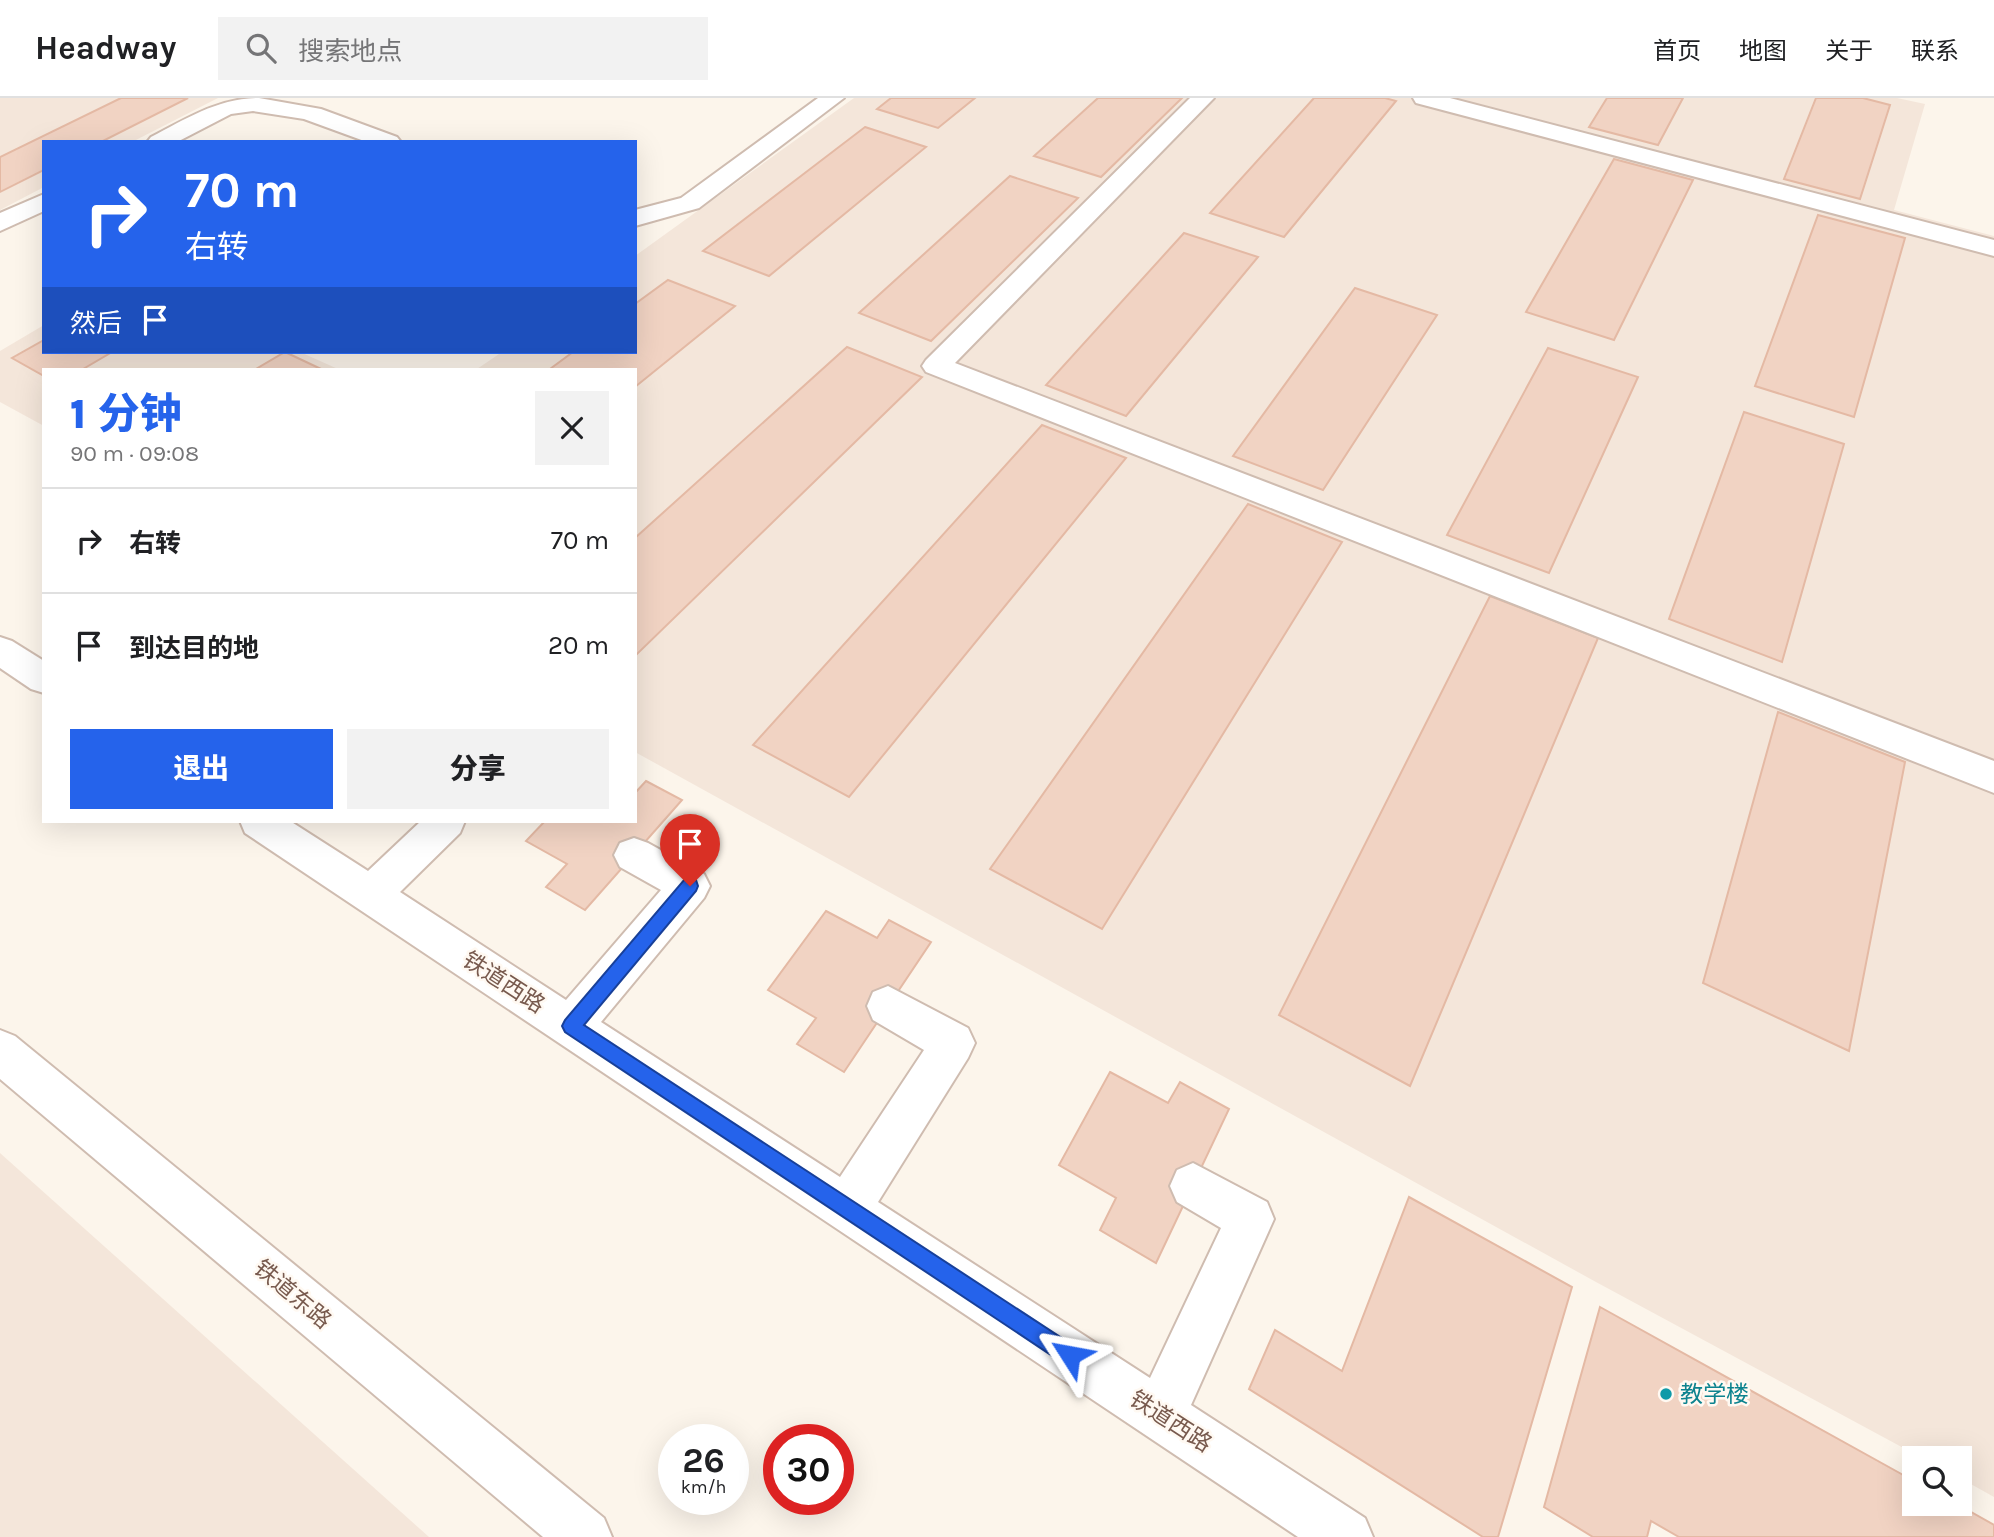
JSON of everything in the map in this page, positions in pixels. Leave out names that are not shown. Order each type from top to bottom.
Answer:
[{"type":"street","points":[[637,217],[690,203],[833,98]]},
{"type":"street","points":[[1203,98],[936,366],[1994,777]]},
{"type":"street","points":[[1424,98],[1994,248]]},
{"type":"street","points":[[163,140],[210,116],[253,102],[292,104],[384,140]]},
{"type":"street","points":[[0,223],[42,202]]},
{"type":"street","points":[[0,650],[42,678]]},
{"type":"street","name":"铁道西路","points":[[262,823],[1346,1537]]},
{"type":"street","points":[[371,895],[444,823]]},
{"type":"street","points":[[571,1026],[690,886],[634,855]]},
{"type":"street","points":[[847,1208],[953,1043],[888,1006]]},
{"type":"street","name":"铁道东路","points":[[0,1051],[586,1537]]},
{"type":"street","points":[[1160,1414],[1250,1219],[1192,1186]]},
{"type":"shaded area","points":[[0,98],[218,98],[136,140],[42,140],[42,188],[0,210]]},
{"type":"shaded area","points":[[854,98],[1897,98],[1925,104],[1894,210],[1994,236],[1994,1497],[1972,1485],[1972,1446],[1902,1447],[1596,1282],[637,753],[637,368],[478,368],[499,354],[637,354],[637,255]]},
{"type":"shaded area","points":[[42,326],[42,354],[304,354],[336,368],[42,368],[42,425],[0,402],[0,351]]},
{"type":"shaded area","points":[[0,1153],[429,1537],[0,1537]]},
{"type":"building","points":[[121,98],[188,98],[105,140],[42,140],[42,171],[0,192],[0,157]]},
{"type":"building","points":[[891,98],[975,98],[938,128],[877,109]]},
{"type":"building","points":[[1098,98],[1182,98],[1101,177],[1034,156]]},
{"type":"building","points":[[1314,98],[1385,98],[1396,101],[1284,237],[1210,213]]},
{"type":"building","points":[[1607,98],[1683,98],[1658,145],[1589,127]]},
{"type":"building","points":[[1816,98],[1863,98],[1890,105],[1860,199],[1784,179]]},
{"type":"building","points":[[865,127],[926,147],[769,276],[703,251]]},
{"type":"building","points":[[1614,159],[1693,180],[1614,340],[1526,312]]},
{"type":"building","points":[[1010,176],[1078,198],[931,341],[859,313]]},
{"type":"building","points":[[1818,215],[1905,238],[1854,417],[1755,386]]},
{"type":"building","points":[[1184,233],[1258,257],[1126,416],[1046,385]]},
{"type":"building","points":[[668,280],[735,306],[637,385],[637,368],[551,368],[570,354],[637,354],[637,303]]},
{"type":"building","points":[[1355,288],[1437,315],[1323,490],[1233,456]]},
{"type":"building","points":[[42,341],[42,354],[109,354],[85,368],[42,368],[42,375],[12,358]]},
{"type":"building","points":[[847,347],[922,377],[637,654],[637,536]]},
{"type":"building","points":[[1548,348],[1638,377],[1549,573],[1447,535]]},
{"type":"building","points":[[282,354],[289,354],[319,368],[258,368]]},
{"type":"building","points":[[1744,412],[1844,444],[1782,662],[1669,619]]},
{"type":"building","points":[[1042,425],[1126,458],[849,797],[753,745]]},
{"type":"building","points":[[1248,504],[1342,542],[1102,929],[990,869]]},
{"type":"building","points":[[1490,596],[1598,638],[1410,1086],[1279,1015]]},
{"type":"building","points":[[1778,712],[1905,762],[1849,1051],[1703,983]]},
{"type":"building","points":[[646,781],[682,800],[585,910],[546,887],[567,864],[526,841],[543,823],[637,823],[637,791]]},
{"type":"building","points":[[826,911],[877,938],[889,920],[931,942],[844,1072],[797,1044],[816,1018],[768,990]]},
{"type":"building","points":[[1110,1072],[1168,1103],[1180,1082],[1229,1109],[1156,1263],[1100,1230],[1116,1198],[1059,1165]]},
{"type":"building","points":[[1409,1197],[1572,1287],[1498,1537],[1483,1537],[1249,1389],[1275,1330],[1342,1371]]},
{"type":"building","name":"教学楼","points":[[1600,1307],[1902,1474],[1902,1516],[1972,1516],[1972,1513],[1994,1525],[1994,1537],[1679,1537],[1651,1521],[1647,1537],[1593,1537],[1544,1507]]},
{"type":"place","name":"教学楼","points":[[1666,1394]]},
{"type":"route","points":[[690,886],[571,1026],[1070,1355]]}]
